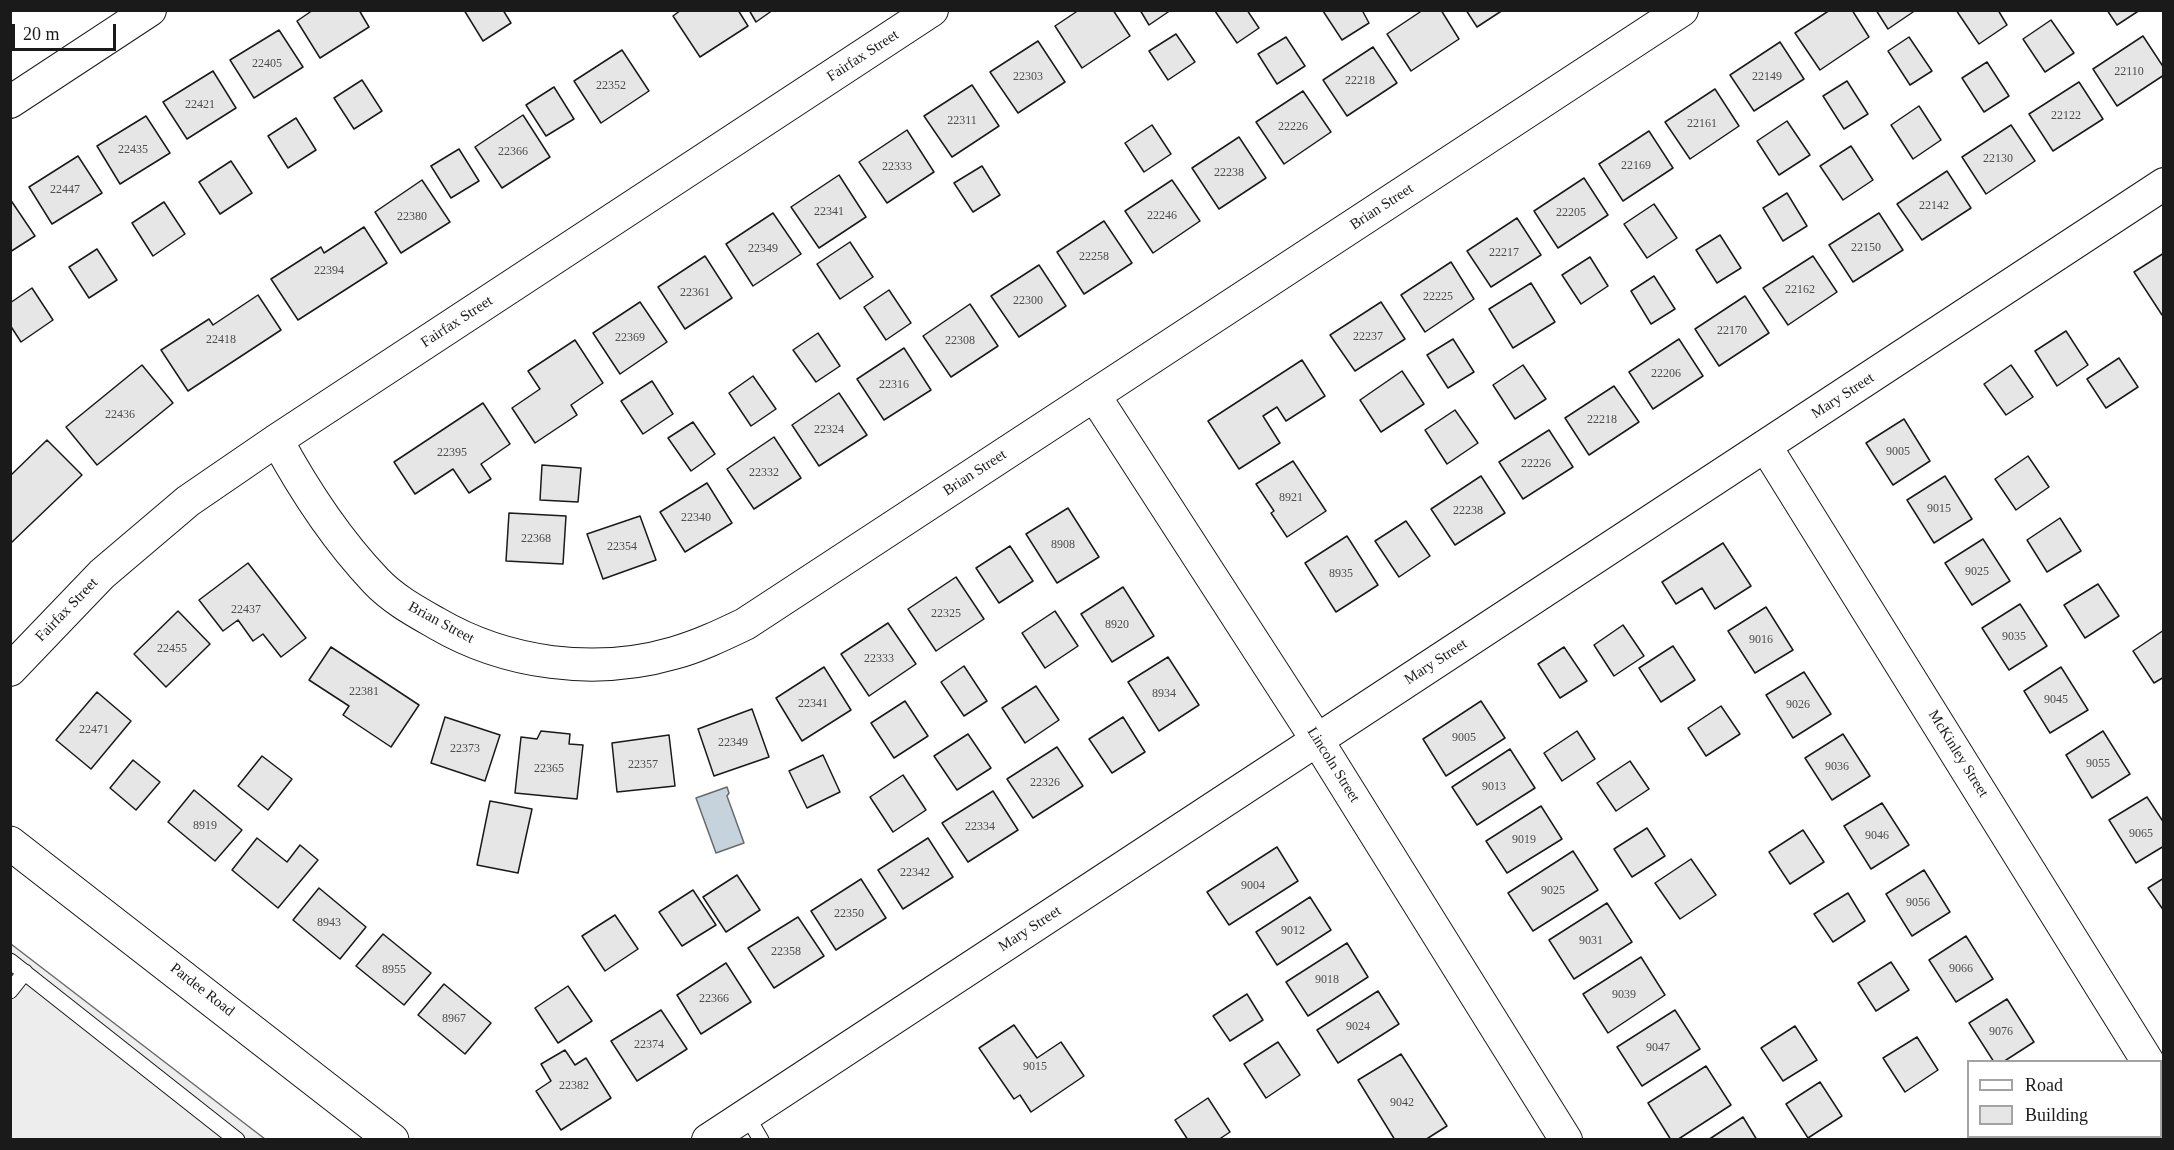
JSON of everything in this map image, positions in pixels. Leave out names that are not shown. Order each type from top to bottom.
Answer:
[{"type":"main road","name":"Pardee Road","points":[[10,843],[392,1140]]},
{"type":"street","points":[[10,102],[150,10]]},
{"type":"street","name":"Fairfax Street","points":[[10,670],[102,574],[188,501],[277,440],[932,10]]},
{"type":"street","name":"Brian Street","points":[[277,440],[296,474],[342,539],[377,582],[408,608],[456,635],[508,654],[563,664],[608,664],[673,654],[715,639],[745,624],[1682,10]]},
{"type":"street","name":"Mary Street","points":[[708,1140],[754,1127],[1317,740],[2163,184]]},
{"type":"street","name":"Lincoln Street","points":[[1094,395],[1317,740],[1566,1140]]},
{"type":"street","name":"McKinley Street","points":[[1766,447],[2147,1060]]},
{"type":"lane","points":[[10,961],[237,1140]]},
{"type":"lane","points":[[10,991],[25,972]]},
{"type":"shaded area","points":[[727,787],[729,793],[727,796],[744,843],[716,853],[696,798]]},
{"type":"shaded area","points":[[11,944],[265,1139],[11,1139]]},
{"type":"building","points":[[313,10],[359,10],[369,27],[320,58],[297,21]]},
{"type":"building","points":[[464,10],[503,10],[511,23],[483,41]]},
{"type":"building","points":[[681,10],[738,10],[748,26],[700,57],[673,16]]},
{"type":"building","points":[[749,10],[773,10],[756,22]]},
{"type":"building","points":[[1079,10],[1113,10],[1130,36],[1082,68],[1055,26]]},
{"type":"building","points":[[1140,10],[1171,10],[1149,25]]},
{"type":"building","points":[[1247,10],[1259,28],[1237,43],[1215,11]]},
{"type":"building","points":[[1362,10],[1369,23],[1342,40],[1323,11]]},
{"type":"building","points":[[1423,10],[1441,10],[1459,39],[1411,71],[1387,34]]},
{"type":"building","points":[[1466,10],[1503,10],[1477,27]]},
{"type":"building","points":[[1830,10],[1852,10],[1869,37],[1820,70],[1795,33]]},
{"type":"building","points":[[1876,10],[1916,10],[1888,29]]},
{"type":"building","points":[[1956,10],[1998,10],[2007,25],[1979,44]]},
{"type":"building","points":[[2107,10],[2140,10],[2117,25]]},
{"type":"building","points":[[2051,20],[2074,53],[2045,72],[2023,39]]},
{"type":"building","points":[[279,30],[303,67],[254,98],[230,60]]},
{"type":"building","points":[[1176,34],[1195,62],[1168,80],[1149,51]]},
{"type":"building","points":[[2143,36],[2164,68],[2164,75],[2117,106],[2093,69]]},
{"type":"building","points":[[1286,37],[1305,66],[1277,84],[1258,54]]},
{"type":"building","points":[[1909,37],[1932,71],[1910,85],[1888,51]]},
{"type":"building","points":[[1038,41],[1065,82],[1018,113],[990,72]]},
{"type":"building","points":[[1780,42],[1804,79],[1754,111],[1730,75]]},
{"type":"building","points":[[1373,47],[1397,83],[1347,116],[1323,80]]},
{"type":"building","points":[[622,50],[649,91],[601,123],[574,81]]},
{"type":"building","points":[[1987,62],[2009,96],[1984,112],[1962,78]]},
{"type":"building","points":[[213,71],[236,108],[187,139],[163,102]]},
{"type":"building","points":[[362,80],[382,111],[354,129],[334,98]]},
{"type":"building","points":[[1847,81],[1868,114],[1844,129],[1823,96]]},
{"type":"building","points":[[2079,82],[2103,119],[2053,151],[2029,114]]},
{"type":"building","points":[[972,85],[999,126],[952,157],[924,116]]},
{"type":"building","points":[[554,87],[574,119],[546,136],[526,105]]},
{"type":"building","points":[[1715,89],[1739,126],[1690,159],[1665,122]]},
{"type":"building","points":[[1303,91],[1331,132],[1284,164],[1256,122]]},
{"type":"building","points":[[1919,106],[1941,140],[1913,159],[1891,125]]},
{"type":"building","points":[[523,115],[550,157],[502,188],[475,147]]},
{"type":"building","points":[[146,116],[170,153],[120,184],[97,146]]},
{"type":"building","points":[[296,118],[316,150],[288,168],[268,136]]},
{"type":"building","points":[[1787,121],[1810,155],[1779,175],[1757,141]]},
{"type":"building","points":[[1152,125],[1171,154],[1144,172],[1125,143]]},
{"type":"building","points":[[2011,125],[2035,161],[1986,194],[1962,157]]},
{"type":"building","points":[[907,130],[934,172],[887,203],[859,162]]},
{"type":"building","points":[[1649,131],[1673,168],[1623,201],[1599,164]]},
{"type":"building","points":[[1239,137],[1266,178],[1219,209],[1192,168]]},
{"type":"building","points":[[1851,146],[1873,180],[1843,200],[1820,166]]},
{"type":"building","points":[[459,149],[479,181],[451,198],[431,166]]},
{"type":"building","points":[[78,156],[102,193],[52,224],[29,187]]},
{"type":"building","points":[[231,161],[252,193],[220,214],[199,182]]},
{"type":"building","points":[[982,166],[1000,195],[973,212],[954,183]]},
{"type":"building","points":[[1947,171],[1971,208],[1922,240],[1897,204]]},
{"type":"building","points":[[839,175],[866,217],[819,248],[791,207]]},
{"type":"building","points":[[1584,178],[1608,215],[1558,248],[1534,211]]},
{"type":"building","points":[[422,180],[450,222],[401,253],[375,212]]},
{"type":"building","points":[[1172,180],[1200,221],[1153,253],[1125,211]]},
{"type":"building","points":[[1787,193],[1807,226],[1783,241],[1763,208]]},
{"type":"building","points":[[10,199],[35,236],[10,252]]},
{"type":"building","points":[[164,202],[185,234],[153,256],[132,223]]},
{"type":"building","points":[[1654,204],[1677,238],[1647,258],[1624,224]]},
{"type":"building","points":[[773,213],[801,254],[753,286],[726,244]]},
{"type":"building","points":[[1879,213],[1903,250],[1853,282],[1829,245]]},
{"type":"building","points":[[1517,218],[1541,255],[1491,287],[1467,251]]},
{"type":"building","points":[[1104,221],[1132,263],[1084,294],[1057,252]]},
{"type":"building","points":[[364,227],[387,263],[298,320],[271,279],[321,247],[324,253]]},
{"type":"building","points":[[1720,235],[1741,268],[1717,283],[1696,250]]},
{"type":"building","points":[[850,242],[873,277],[840,299],[817,264]]},
{"type":"building","points":[[97,249],[117,280],[89,298],[69,267]]},
{"type":"building","points":[[2164,253],[2164,313],[2162,315],[2134,272]]},
{"type":"building","points":[[705,256],[732,298],[685,329],[658,287]]},
{"type":"building","points":[[1813,256],[1837,292],[1788,325],[1763,288]]},
{"type":"building","points":[[1590,257],[1608,286],[1581,304],[1562,275]]},
{"type":"building","points":[[1451,262],[1474,299],[1425,332],[1401,295]]},
{"type":"building","points":[[1039,265],[1066,306],[1019,337],[991,296]]},
{"type":"building","points":[[1654,276],[1675,309],[1651,324],[1631,291]]},
{"type":"building","points":[[1531,283],[1555,322],[1513,348],[1489,309]]},
{"type":"building","points":[[32,288],[53,320],[21,342],[10,325],[10,303]]},
{"type":"building","points":[[889,290],[911,323],[886,340],[864,307]]},
{"type":"building","points":[[258,295],[281,330],[188,391],[161,350],[209,319],[213,325]]},
{"type":"building","points":[[1745,296],[1769,333],[1719,366],[1695,329]]},
{"type":"building","points":[[640,302],[667,342],[620,374],[593,333]]},
{"type":"building","points":[[1381,302],[1405,339],[1355,371],[1330,335]]},
{"type":"building","points":[[970,304],[998,346],[951,377],[923,336]]},
{"type":"building","points":[[2066,331],[2088,365],[2057,386],[2035,351]]},
{"type":"building","points":[[818,333],[840,366],[816,382],[793,350]]},
{"type":"building","points":[[1453,339],[1474,372],[1448,388],[1427,355]]},
{"type":"building","points":[[1679,339],[1703,376],[1653,409],[1629,372]]},
{"type":"building","points":[[575,340],[603,383],[571,405],[577,415],[535,443],[512,408],[540,389],[528,371]]},
{"type":"building","points":[[904,348],[931,390],[884,420],[857,379]]},
{"type":"building","points":[[2119,358],[2138,387],[2106,408],[2087,379]]},
{"type":"building","points":[[1302,360],[1325,396],[1286,421],[1277,407],[1263,416],[1280,443],[1239,469],[1208,421]]},
{"type":"building","points":[[142,365],[173,403],[97,465],[66,427]]},
{"type":"building","points":[[1523,365],[1546,399],[1515,419],[1493,385]]},
{"type":"building","points":[[2011,365],[2033,397],[2006,415],[1984,384]]},
{"type":"building","points":[[1402,371],[1424,404],[1381,432],[1360,400]]},
{"type":"building","points":[[753,376],[776,409],[751,426],[729,393]]},
{"type":"building","points":[[652,381],[673,414],[643,434],[621,401]]},
{"type":"building","points":[[1614,386],[1639,422],[1589,455],[1565,418]]},
{"type":"building","points":[[839,393],[867,435],[819,466],[792,425]]},
{"type":"building","points":[[483,403],[510,444],[481,464],[491,479],[469,493],[453,469],[415,494],[394,462]]},
{"type":"building","points":[[1455,410],[1478,443],[1447,464],[1425,430]]},
{"type":"building","points":[[1904,419],[1930,461],[1893,485],[1866,443]]},
{"type":"building","points":[[693,422],[715,454],[691,471],[668,438]]},
{"type":"building","points":[[1549,430],[1573,467],[1523,499],[1499,462]]},
{"type":"building","points":[[774,437],[801,478],[754,509],[727,469]]},
{"type":"building","points":[[47,440],[82,475],[11,543],[10,476]]},
{"type":"building","points":[[2028,456],[2049,487],[2016,510],[1995,479]]},
{"type":"building","points":[[1293,461],[1326,511],[1287,537],[1271,513],[1274,511],[1256,484]]},
{"type":"building","points":[[542,465],[581,468],[578,502],[540,500]]},
{"type":"building","points":[[1481,476],[1505,513],[1455,545],[1431,509]]},
{"type":"building","points":[[1945,476],[1972,519],[1934,543],[1907,500]]},
{"type":"building","points":[[707,483],[732,523],[685,552],[660,512]]},
{"type":"building","points":[[1068,508],[1099,557],[1057,583],[1026,534]]},
{"type":"building","points":[[509,513],[566,516],[563,564],[506,561]]},
{"type":"building","points":[[640,516],[656,560],[603,579],[587,534]]},
{"type":"building","points":[[2060,518],[2081,551],[2047,572],[2027,540]]},
{"type":"building","points":[[1406,521],[1430,556],[1399,577],[1375,541]]},
{"type":"building","points":[[1347,536],[1378,585],[1336,612],[1305,563]]},
{"type":"building","points":[[1983,539],[2010,581],[1972,605],[1945,563]]},
{"type":"building","points":[[1723,543],[1751,586],[1715,609],[1702,588],[1676,604],[1662,582]]},
{"type":"building","points":[[1010,546],[1033,581],[999,603],[976,568]]},
{"type":"building","points":[[248,563],[306,638],[281,657],[263,634],[253,641],[238,620],[223,631],[199,600]]},
{"type":"building","points":[[956,577],[984,619],[936,651],[908,609]]},
{"type":"building","points":[[2098,584],[2119,616],[2085,638],[2064,605]]},
{"type":"building","points":[[1123,587],[1154,636],[1112,662],[1081,614]]},
{"type":"building","points":[[2020,604],[2047,646],[2009,670],[1982,628]]},
{"type":"building","points":[[1766,607],[1793,650],[1755,673],[1728,631]]},
{"type":"building","points":[[178,611],[210,644],[166,687],[134,654]]},
{"type":"building","points":[[1055,611],[1078,646],[1045,668],[1022,633]]},
{"type":"building","points":[[888,623],[916,664],[869,696],[841,654]]},
{"type":"building","points":[[1623,625],[1644,656],[1614,676],[1594,645]]},
{"type":"building","points":[[2164,630],[2164,677],[2154,683],[2133,651]]},
{"type":"building","points":[[1673,646],[1695,680],[1661,702],[1639,668]]},
{"type":"building","points":[[331,647],[419,705],[391,747],[343,715],[349,706],[309,680]]},
{"type":"building","points":[[1564,647],[1587,681],[1560,698],[1538,664]]},
{"type":"building","points":[[1168,657],[1199,705],[1159,731],[1128,682]]},
{"type":"building","points":[[964,666],[987,701],[964,716],[941,682]]},
{"type":"building","points":[[824,667],[851,710],[802,741],[776,698]]},
{"type":"building","points":[[2061,667],[2088,710],[2050,733],[2024,691]]},
{"type":"building","points":[[1804,672],[1831,714],[1793,738],[1766,695]]},
{"type":"building","points":[[1036,686],[1059,720],[1025,743],[1002,708]]},
{"type":"building","points":[[97,692],[131,721],[91,769],[56,740]]},
{"type":"building","points":[[905,701],[928,736],[894,758],[871,723]]},
{"type":"building","points":[[1481,701],[1505,738],[1446,776],[1423,739]]},
{"type":"building","points":[[1721,706],[1740,734],[1706,756],[1688,728]]},
{"type":"building","points":[[752,709],[769,757],[714,776],[698,729]]},
{"type":"building","points":[[445,717],[500,735],[485,781],[431,763]]},
{"type":"building","points":[[1123,717],[1145,752],[1112,773],[1089,739]]},
{"type":"building","points":[[541,731],[570,734],[569,744],[583,745],[577,799],[515,793],[521,737],[537,739]]},
{"type":"building","points":[[1577,731],[1595,759],[1562,781],[1544,753]]},
{"type":"building","points":[[2103,731],[2130,774],[2092,798],[2066,755]]},
{"type":"building","points":[[968,734],[991,768],[957,790],[934,756]]},
{"type":"building","points":[[1843,734],[1870,776],[1832,800],[1805,758]]},
{"type":"building","points":[[669,735],[675,786],[617,792],[612,743]]},
{"type":"building","points":[[1057,747],[1083,786],[1033,818],[1007,779]]},
{"type":"building","points":[[1510,749],[1535,788],[1477,825],[1452,787]]},
{"type":"building","points":[[823,755],[840,792],[807,808],[789,771]]},
{"type":"building","points":[[262,756],[292,779],[268,810],[238,786]]},
{"type":"building","points":[[133,760],[160,782],[136,810],[110,788]]},
{"type":"building","points":[[1630,761],[1649,789],[1616,811],[1597,783]]},
{"type":"building","points":[[903,775],[926,810],[893,832],[870,797]]},
{"type":"building","points":[[194,790],[242,830],[215,861],[168,822]]},
{"type":"building","points":[[993,791],[1018,830],[968,862],[942,823]]},
{"type":"building","points":[[2147,797],[2164,823],[2164,846],[2136,863],[2109,820]]},
{"type":"building","points":[[490,801],[532,809],[518,873],[477,865]]},
{"type":"building","points":[[1882,803],[1909,845],[1871,869],[1844,826]]},
{"type":"building","points":[[1541,806],[1562,839],[1507,873],[1486,841]]},
{"type":"building","points":[[1647,828],[1665,856],[1632,877],[1614,849]]},
{"type":"building","points":[[1803,830],[1824,862],[1790,884],[1769,852]]},
{"type":"building","points":[[257,838],[287,862],[300,845],[318,860],[278,908],[232,870]]},
{"type":"building","points":[[928,838],[953,877],[903,909],[878,870]]},
{"type":"building","points":[[1277,847],[1298,881],[1229,925],[1207,892]]},
{"type":"building","points":[[1573,851],[1598,890],[1533,931],[1508,893]]},
{"type":"building","points":[[1691,859],[1716,895],[1680,919],[1655,883]]},
{"type":"building","points":[[1924,870],[1950,912],[1912,936],[1886,894]]},
{"type":"building","points":[[737,875],[760,910],[726,932],[703,897]]},
{"type":"building","points":[[2164,878],[2164,911],[2148,888]]},
{"type":"building","points":[[861,879],[886,918],[836,950],[811,911]]},
{"type":"building","points":[[319,888],[366,927],[340,959],[293,920]]},
{"type":"building","points":[[693,890],[716,925],[682,946],[659,912]]},
{"type":"building","points":[[1848,893],[1865,921],[1833,942],[1814,914]]},
{"type":"building","points":[[1310,897],[1331,930],[1277,965],[1256,932]]},
{"type":"building","points":[[1607,903],[1632,942],[1574,979],[1549,940]]},
{"type":"building","points":[[615,915],[638,949],[605,971],[582,936]]},
{"type":"building","points":[[798,917],[824,956],[774,988],[748,948]]},
{"type":"building","points":[[383,934],[431,973],[404,1005],[356,966]]},
{"type":"building","points":[[1966,936],[1993,979],[1956,1002],[1929,960]]},
{"type":"building","points":[[1347,943],[1368,977],[1308,1016],[1286,982]]},
{"type":"building","points":[[1641,957],[1665,995],[1608,1033],[1583,994]]},
{"type":"building","points":[[1891,962],[1909,990],[1876,1011],[1858,983]]},
{"type":"building","points":[[726,963],[751,1002],[701,1034],[677,995]]},
{"type":"building","points":[[444,984],[491,1023],[465,1054],[418,1015]]},
{"type":"building","points":[[568,986],[592,1021],[558,1043],[535,1008]]},
{"type":"building","points":[[1378,991],[1399,1024],[1338,1063],[1317,1030]]},
{"type":"building","points":[[1247,994],[1263,1020],[1230,1041],[1213,1016]]},
{"type":"building","points":[[2007,999],[2034,1042],[2006,1060],[1993,1060],[1969,1023]]},
{"type":"building","points":[[661,1010],[687,1049],[637,1081],[611,1041]]},
{"type":"building","points":[[1675,1010],[1700,1049],[1642,1086],[1617,1047]]},
{"type":"building","points":[[1014,1025],[1037,1058],[1061,1042],[1084,1076],[1031,1112],[1020,1095],[1014,1099],[979,1048]]},
{"type":"building","points":[[1795,1026],[1817,1060],[1783,1081],[1761,1048]]},
{"type":"building","points":[[1917,1037],[1938,1070],[1905,1092],[1883,1058]]},
{"type":"building","points":[[1278,1042],[1300,1075],[1266,1098],[1244,1064]]},
{"type":"building","points":[[565,1050],[575,1065],[586,1058],[611,1098],[561,1130],[536,1091],[551,1081],[541,1064]]},
{"type":"building","points":[[1401,1054],[1447,1126],[1425,1140],[1395,1140],[1358,1080]]},
{"type":"building","points":[[1706,1066],[1731,1105],[1677,1140],[1671,1140],[1648,1103]]},
{"type":"building","points":[[1820,1082],[1842,1116],[1808,1138],[1786,1104]]},
{"type":"building","points":[[1208,1098],[1230,1132],[1218,1140],[1188,1140],[1175,1120]]},
{"type":"building","points":[[1743,1117],[1757,1140],[1708,1140]]},
{"type":"building","points":[[2068,1138],[2098,1138],[2099,1140],[2066,1140]]}]
